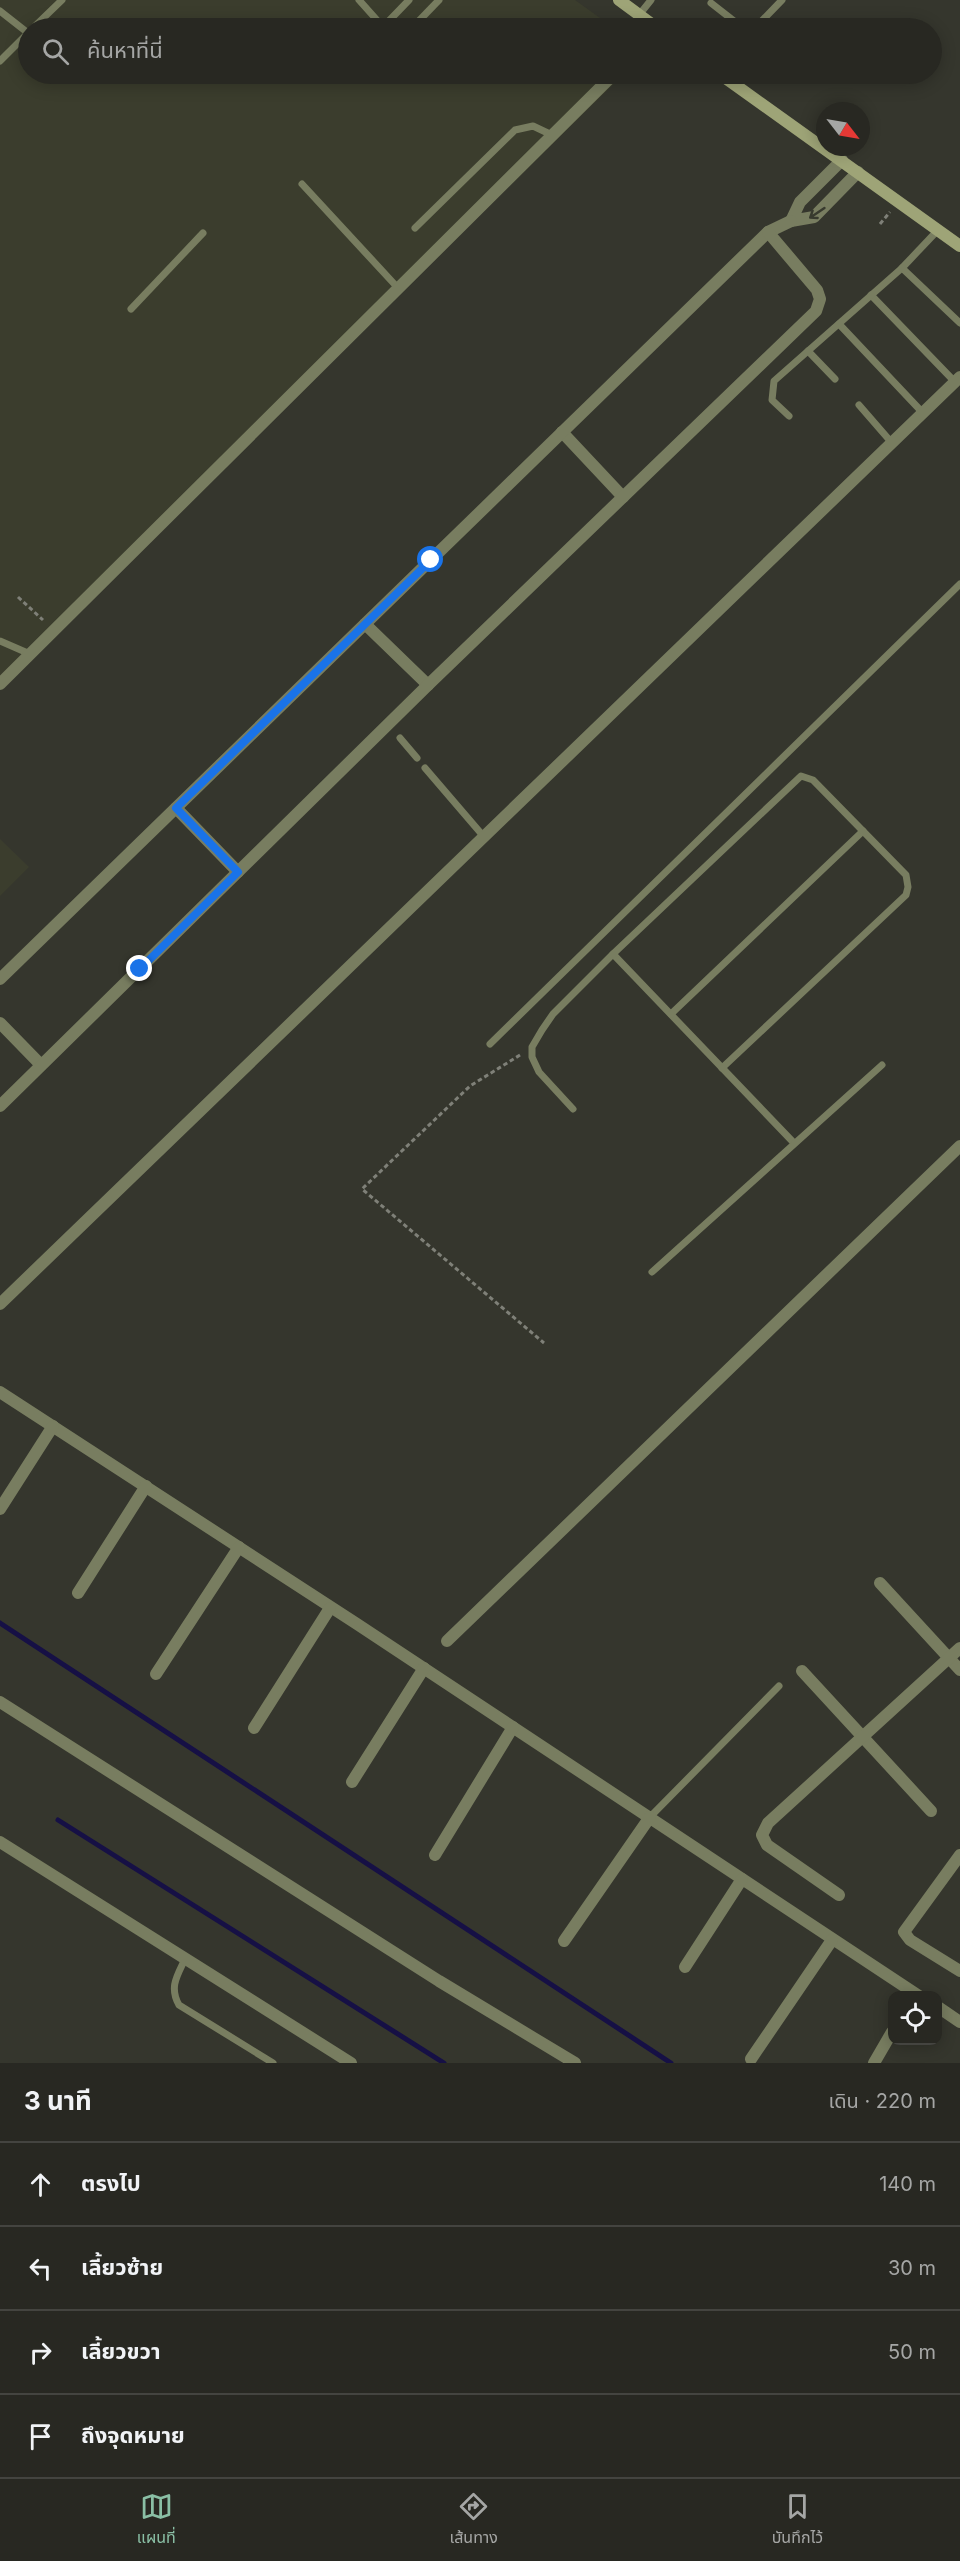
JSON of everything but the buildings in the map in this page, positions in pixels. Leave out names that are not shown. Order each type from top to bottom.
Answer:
[{"type":"street","points":[[619,0],[643,18]]},
{"type":"street","points":[[0,684],[604,84]]},
{"type":"street","points":[[734,84],[960,246]]},
{"type":"street","points":[[791,221],[800,202],[842,160]]},
{"type":"street","points":[[0,979],[768,232],[791,221],[813,217],[858,172]]},
{"type":"street","points":[[0,1106],[428,685],[816,311],[820,299],[817,290],[768,232]]},
{"type":"street","points":[[0,1304],[957,380]]},
{"type":"street","points":[[562,432],[623,497]]},
{"type":"street","points":[[365,624],[428,685]]},
{"type":"street","points":[[176,808],[238,872]]},
{"type":"street","points":[[0,1023],[41,1065]]},
{"type":"street","points":[[447,1641],[960,1146]]},
{"type":"street","points":[[0,1392],[651,1817],[910,1991]]},
{"type":"street","points":[[0,1509],[53,1426]]},
{"type":"street","points":[[78,1593],[146,1486]]},
{"type":"street","points":[[156,1674],[239,1547]]},
{"type":"street","points":[[880,1583],[960,1670]]},
{"type":"street","points":[[254,1728],[330,1608]]},
{"type":"street","points":[[839,1895],[767,1845],[762,1835],[768,1823],[960,1648]]},
{"type":"street","points":[[352,1782],[424,1668]]},
{"type":"street","points":[[801,1671],[931,1811]]},
{"type":"street","points":[[0,1702],[439,1981],[574,2063]]},
{"type":"street","points":[[435,1855],[513,1727]]},
{"type":"street","points":[[564,1941],[651,1817]]},
{"type":"street","points":[[0,1842],[351,2063]]},
{"type":"street","points":[[960,1855],[904,1932],[910,1940],[960,1971]]},
{"type":"street","points":[[685,1967],[742,1879]]},
{"type":"street","points":[[751,2059],[832,1940]]},
{"type":"street","points":[[942,2010],[960,2022]]},
{"type":"street","points":[[874,2063],[888,2039]]},
{"type":"lane","points":[[43,18],[62,0]]},
{"type":"lane","points":[[358,0],[374,18]]},
{"type":"lane","points":[[392,18],[409,0]]},
{"type":"lane","points":[[422,18],[439,0]]},
{"type":"lane","points":[[639,15],[651,0]]},
{"type":"lane","points":[[765,18],[782,0]]},
{"type":"lane","points":[[711,3],[730,18]]},
{"type":"lane","points":[[0,11],[18,25]]},
{"type":"lane","points":[[0,61],[18,43]]},
{"type":"lane","points":[[415,228],[515,130],[533,126],[552,135]]},
{"type":"lane","points":[[302,184],[398,288]]},
{"type":"lane","points":[[789,416],[772,400],[774,381],[902,268],[939,230]]},
{"type":"lane","points":[[131,309],[203,233]]},
{"type":"lane","points":[[902,268],[960,323]]},
{"type":"lane","points":[[871,295],[957,380]]},
{"type":"lane","points":[[839,324],[923,413]]},
{"type":"lane","points":[[808,351],[835,379]]},
{"type":"lane","points":[[859,405],[892,443]]},
{"type":"lane","points":[[490,1044],[960,584]]},
{"type":"lane","points":[[0,641],[30,654]]},
{"type":"lane","points":[[400,738],[417,758]]},
{"type":"lane","points":[[425,768],[485,838]]},
{"type":"lane","points":[[573,1108],[539,1072],[532,1057],[532,1047],[553,1014],[801,776],[813,780],[906,875],[908,887],[906,895],[722,1068]]},
{"type":"lane","points":[[671,1014],[863,831]]},
{"type":"lane","points":[[613,954],[794,1143]]},
{"type":"lane","points":[[652,1272],[882,1065]]},
{"type":"lane","points":[[651,1817],[779,1686]]},
{"type":"lane","points":[[185,1959],[172,1985],[172,1994],[178,2005],[261,2060],[273,2063]]},
{"type":"path","points":[[18,597],[54,631]]},
{"type":"path","points":[[532,1047],[470,1086],[362,1189],[544,1342]]},
{"type":"shaded area","points":[[0,0],[575,0],[600,18],[18,18],[18,84],[614,84],[0,686]]},
{"type":"shaded area","points":[[0,839],[29,867],[0,896]]},
{"type":"waterway","points":[[0,1623],[671,2063]]},
{"type":"waterway","points":[[58,1820],[444,2063]]},
{"type":"route","points":[[140,969],[238,872],[176,808],[431,560]]}]
